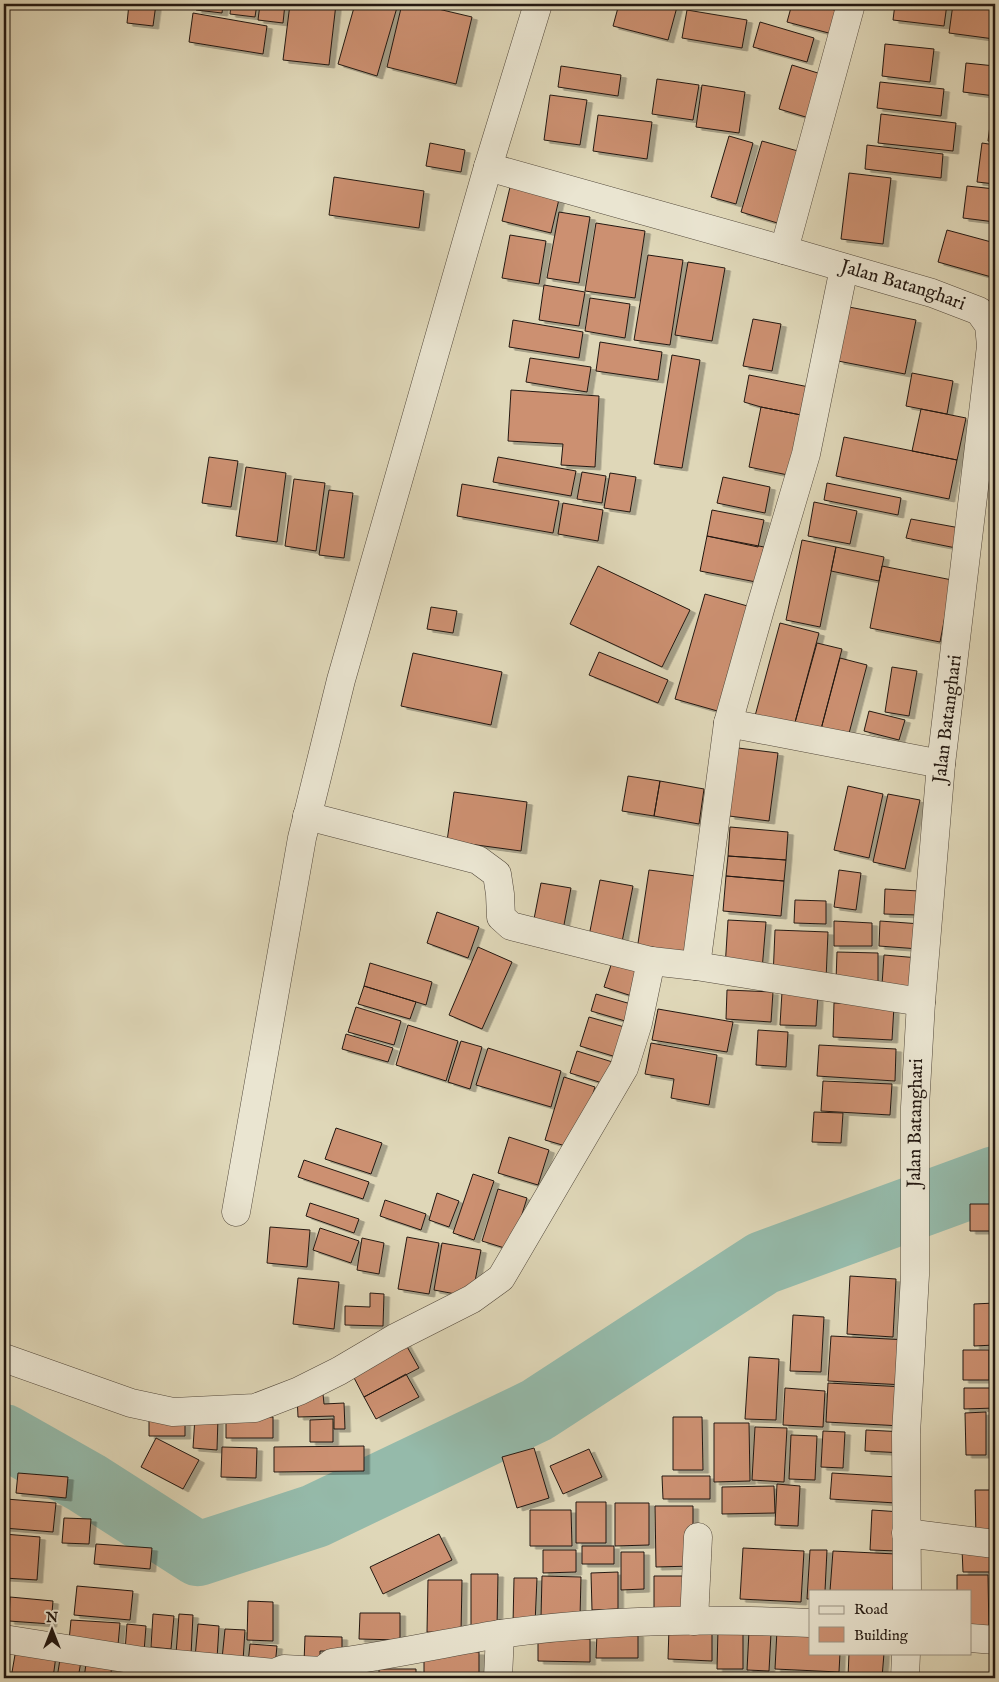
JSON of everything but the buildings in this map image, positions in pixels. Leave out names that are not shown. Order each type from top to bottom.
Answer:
[{"type":"street","points":[[236,1212],[302,838],[341,680],[488,167],[538,4]]},
{"type":"street","points":[[784,250],[851,4]]},
{"type":"street","name":"Jalan Batanghari","points":[[488,167],[932,293],[979,311],[989,325],[991,346],[990,407],[941,764],[921,1002],[915,1108],[915,1275],[906,1434],[906,1590]]},
{"type":"street","points":[[696,966],[728,723],[760,606],[806,454],[844,268]]},
{"type":"street","points":[[728,723],[941,764]]},
{"type":"street","points":[[308,816],[478,860],[496,874],[501,917],[511,926],[651,961],[696,966],[921,1002]]},
{"type":"street","points":[[4,1358],[131,1403],[173,1412],[255,1408],[299,1391],[339,1371],[395,1338],[472,1299],[501,1278],[624,1068],[638,1023],[651,961]]},
{"type":"street","points":[[906,1533],[995,1544]]},
{"type":"street","points":[[694,1621],[698,1537]]},
{"type":"street","points":[[4,1639],[143,1661],[274,1676],[284,1669],[322,1671],[332,1664],[500,1634],[598,1624],[733,1620],[809,1623]]},
{"type":"street","points":[[498,1678],[500,1634]]},
{"type":"street","points":[[972,1638],[995,1640]]},
{"type":"street","points":[[905,1678],[906,1654]]},
{"type":"waterway","points":[[4,1436],[87,1483],[198,1554],[315,1516],[537,1410],[763,1263],[995,1178]]}]
